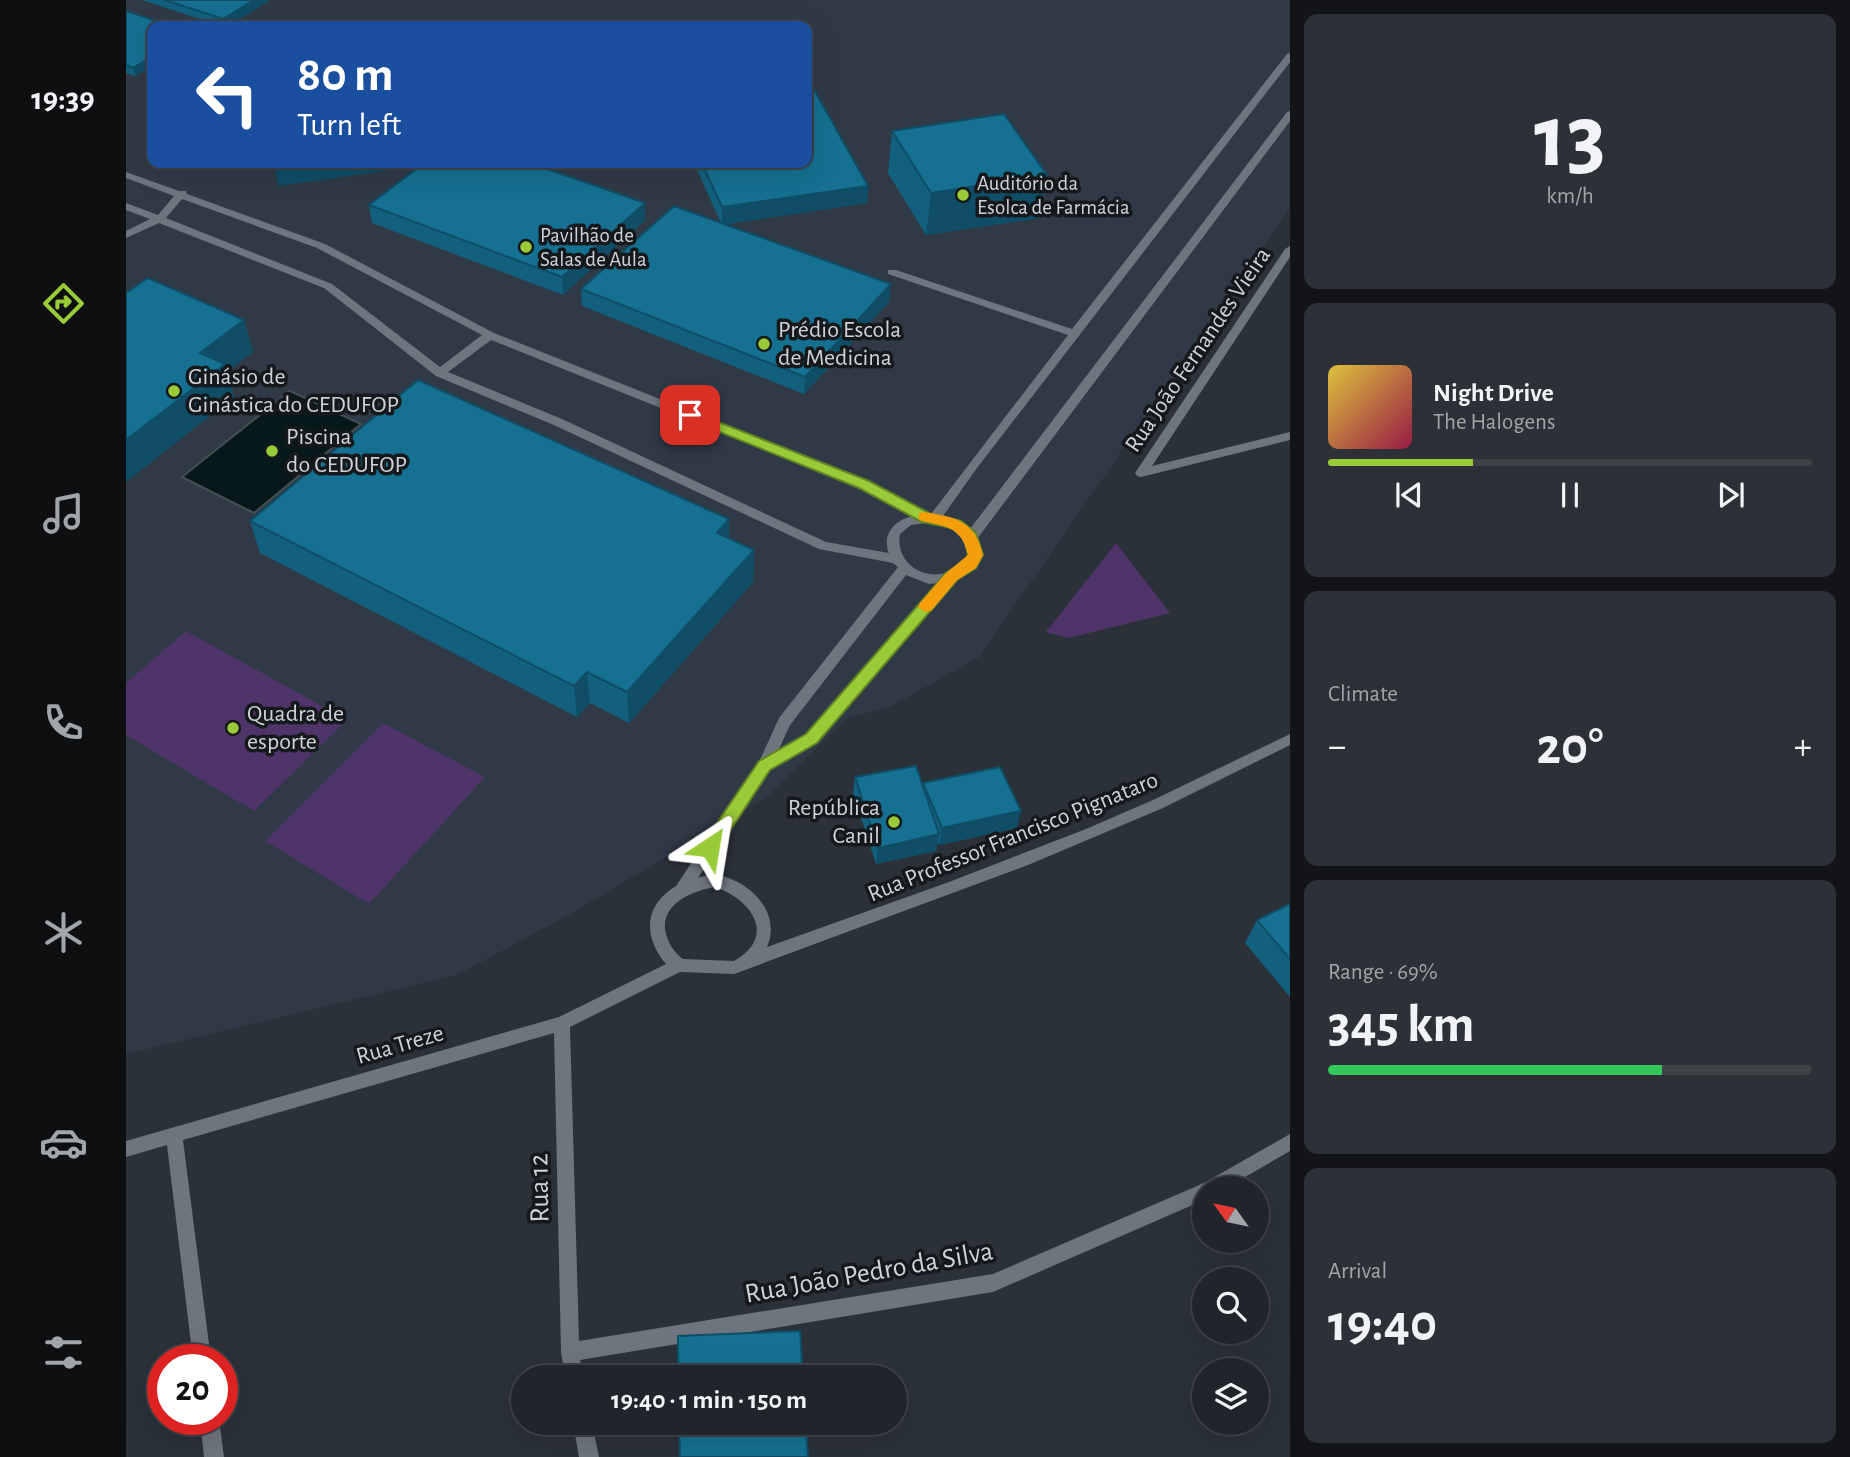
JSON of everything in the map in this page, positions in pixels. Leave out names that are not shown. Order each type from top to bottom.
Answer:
[{"type":"street","points":[[899,564],[890,543],[893,535],[907,523],[931,518],[1290,56]]},
{"type":"street","points":[[971,537],[1290,114]]},
{"type":"street","points":[[126,175],[321,246],[490,335],[864,485],[931,518],[956,524],[971,537],[975,555],[963,572],[952,576],[927,577],[899,564],[823,546],[558,422],[440,373],[328,286],[126,206]]},
{"type":"street","points":[[126,235],[161,218],[182,194]]},
{"type":"street","name":"Rua João Fernandes Vieira","points":[[1290,250],[1141,473],[1290,436]]},
{"type":"street","points":[[892,272],[1075,334]]},
{"type":"street","points":[[440,373],[490,335]]},
{"type":"street","points":[[683,888],[765,765],[784,722],[899,564]]},
{"type":"street","points":[[765,765],[811,739],[952,576]]},
{"type":"street","name":"Rua Professor Francisco Pignataro","points":[[747,961],[978,881],[1108,829],[1229,772],[1290,739]]},
{"type":"street","points":[[699,882],[732,885],[746,892],[763,918],[764,933],[758,948],[747,961],[732,970],[679,965],[666,953],[658,939],[657,924],[661,909],[670,897],[699,882]]},
{"type":"street","name":"Rua Treze","points":[[126,1150],[562,1023],[679,965]]},
{"type":"street","name":"Rua 12","points":[[562,1023],[572,1365]]},
{"type":"street","points":[[174,1135],[200,1344]]},
{"type":"street","points":[[1231,1176],[1290,1142]]},
{"type":"street","name":"Rua João Pedro da Silva","points":[[570,1352],[993,1283],[1192,1196]]},
{"type":"street","points":[[211,1435],[214,1457]]},
{"type":"street","points":[[585,1435],[589,1457]]},
{"type":"shaded area","points":[[126,0],[1290,0],[1290,208],[979,657],[890,707],[847,718],[769,795],[576,911],[457,975],[126,1054]]},
{"type":"shaded area","name":"Piscina do CEDUFOP","points":[[290,391],[361,424],[254,513],[182,477]]},
{"type":"shaded area","points":[[1116,543],[1170,613],[1069,638],[1046,632]]},
{"type":"shaded area","name":"Quadra de esporte","points":[[186,631],[347,720],[254,811],[126,735],[126,683]]},
{"type":"shaded area","points":[[383,723],[485,777],[369,904],[265,841]]},
{"type":"building","points":[[165,0],[254,0],[223,19]]},
{"type":"building","points":[[126,11],[156,21],[147,21],[147,59],[133,68],[126,65]]},
{"type":"building","points":[[812,86],[868,186],[722,207],[704,168],[812,168]]},
{"type":"building","points":[[1004,114],[1047,175],[931,193],[892,131]]},
{"type":"building","name":"Pavilhão de Salas de Aula","points":[[417,168],[544,168],[645,203],[562,277],[369,205]]},
{"type":"building","name":"Prédio Escola de Medicina","points":[[674,206],[891,284],[805,377],[581,289]]},
{"type":"building","name":"Ginásio de Ginástica do CEDUFOP","points":[[148,278],[244,320],[200,353],[225,364],[126,440],[126,293]]},
{"type":"building","points":[[418,380],[729,519],[717,533],[754,550],[627,692],[587,672],[574,686],[250,521]]},
{"type":"building","name":"República Canil","points":[[916,766],[939,834],[878,848],[855,777]]},
{"type":"building","points":[[1000,767],[1021,811],[942,828],[923,783]]},
{"type":"building","points":[[1290,904],[1290,959],[1257,920]]},
{"type":"building","points":[[800,1331],[802,1365],[678,1365],[678,1336]]},
{"type":"building","points":[[679,1435],[807,1435],[808,1457],[680,1457]]},
{"type":"slow traffic","points":[[924,516],[956,524],[971,537],[975,546],[971,564],[963,572],[952,576],[925,607]]},
{"type":"place","name":"Auditório da Esolca de Farmácia","points":[[963,195]]},
{"type":"place","name":"Pavilhão de Salas de Aula","points":[[526,247]]},
{"type":"place","name":"Prédio Escola de Medicina","points":[[764,344]]},
{"type":"place","name":"Ginásio de Ginástica do CEDUFOP","points":[[174,391]]},
{"type":"place","name":"Piscina do CEDUFOP","points":[[272,451]]},
{"type":"place","name":"Quadra de esporte","points":[[233,728]]},
{"type":"place","name":"República Canil","points":[[894,822]]},
{"type":"route","points":[[690,415],[864,485],[927,518],[956,524],[971,537],[975,546],[971,564],[963,572],[952,576],[811,739],[765,765],[710,847]]}]
